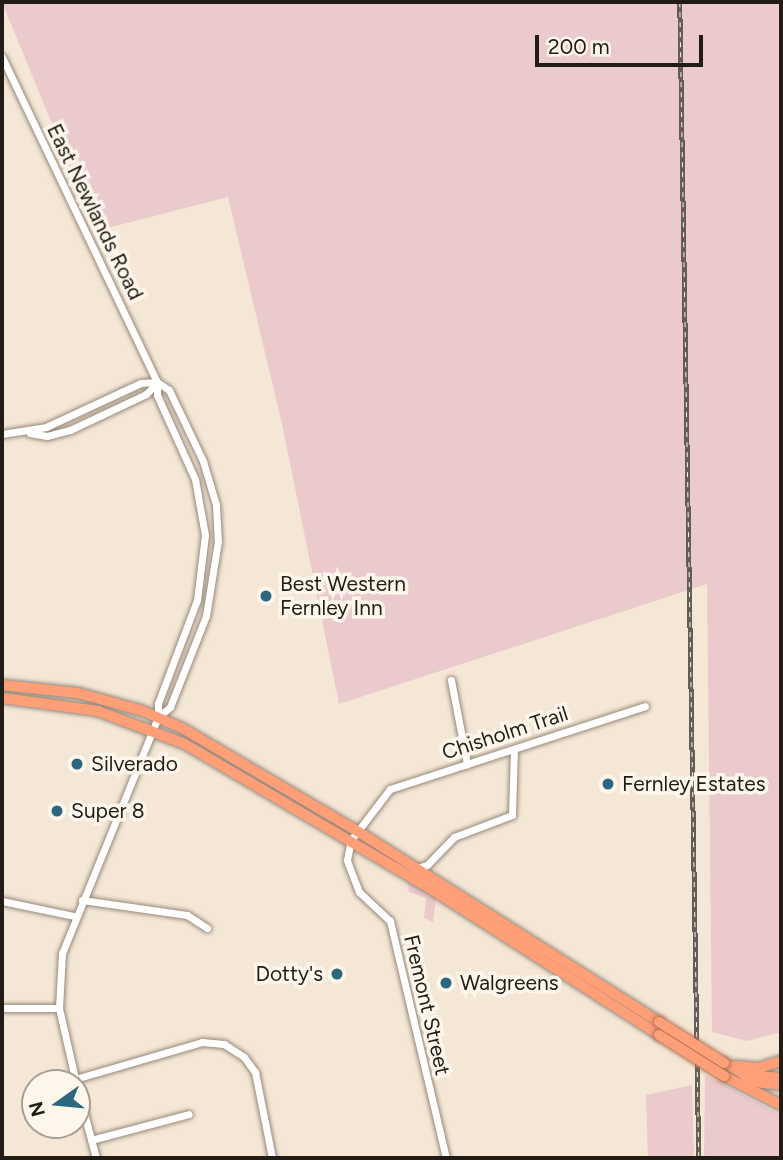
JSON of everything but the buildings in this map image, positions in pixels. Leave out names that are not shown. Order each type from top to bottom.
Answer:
[{"type":"highway","points":[[2,685],[78,693],[158,717],[354,835],[724,1076],[781,1105]]},
{"type":"highway","points":[[2,698],[83,707],[152,729],[417,868],[724,1063],[746,1075],[781,1078]]},
{"type":"highway","points":[[724,1063],[752,1069],[781,1060]]},
{"type":"highway","points":[[724,1076],[781,1085]]},
{"type":"street","name":"East Newlands Road","points":[[2,57],[157,382],[156,395],[198,490],[205,535],[202,574],[158,703],[158,717]]},
{"type":"street","name":"East Newlands Road","points":[[73,1069],[59,1008],[62,953],[152,729],[158,717],[170,707],[211,601],[218,554],[216,505],[194,442],[169,390],[157,382]]},
{"type":"street","points":[[30,433],[141,383],[157,382]]},
{"type":"street","points":[[2,434],[30,433],[47,436],[70,430],[146,394],[157,382]]},
{"type":"street","points":[[198,490],[209,495],[216,505]]},
{"type":"street","points":[[451,680],[467,764]]},
{"type":"street","name":"Chisholm Trail","points":[[354,835],[379,799],[390,789],[645,706]]},
{"type":"street","points":[[417,868],[438,854],[454,837],[512,815],[514,749]]},
{"type":"street","name":"Fremont Street","points":[[354,835],[347,860],[359,892],[390,921],[446,1158]]},
{"type":"street","points":[[435,879],[438,854]]},
{"type":"street","points":[[82,900],[187,915],[207,928]]},
{"type":"street","points":[[2,901],[75,916]]},
{"type":"street","points":[[2,1007],[59,1008]]},
{"type":"street","points":[[91,1078],[202,1042],[224,1044],[244,1056],[255,1072],[271,1158]]},
{"type":"street","points":[[91,1140],[189,1114]]},
{"type":"street","name":"East Newlands Road","points":[[91,1140],[96,1158]]},
{"type":"shaded area","points":[[2,2],[781,2],[781,1032],[747,1041],[712,1032],[707,584],[339,704],[282,424],[228,197],[96,231]]},
{"type":"shaded area","points":[[407,880],[436,898],[433,922],[424,918],[426,898],[409,892]]},
{"type":"shaded area","points":[[705,1075],[781,1115],[781,1158],[704,1158]]},
{"type":"shaded area","points":[[692,1085],[694,1158],[648,1158],[646,1095]]},
{"type":"railway","points":[[680,2],[699,1158]]},
{"type":"place","name":"Best Western Fernley Inn","points":[[266,596]]},
{"type":"place","name":"Silverado","points":[[77,764]]},
{"type":"place","name":"Fernley Estates","points":[[608,784]]},
{"type":"place","name":"Super 8","points":[[57,811]]},
{"type":"place","name":"Dotty's","points":[[337,974]]},
{"type":"place","name":"Walgreens","points":[[446,983]]}]
